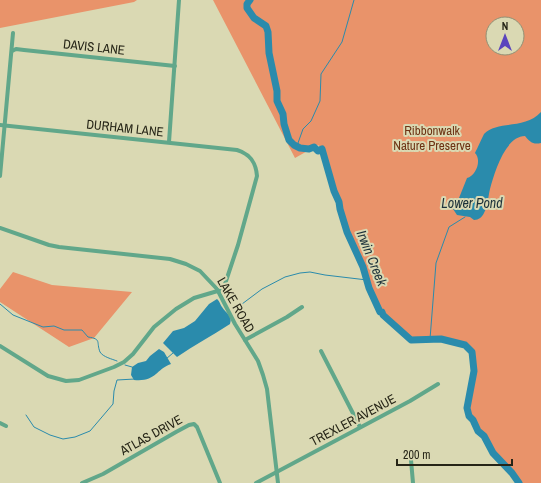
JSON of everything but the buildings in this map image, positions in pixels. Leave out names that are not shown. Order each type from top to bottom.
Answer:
[{"type":"street","points":[[169,142],[179,0]]},
{"type":"street","points":[[0,176],[12,51],[12,33]]},
{"type":"street","name":"DAVIS LANE","points":[[12,51],[16,49],[175,66]]},
{"type":"street","name":"DURHAM LANE","points":[[0,125],[238,150],[248,154],[255,165],[257,182],[225,284],[218,291]]},
{"type":"street","name":"LAKE ROAD","points":[[0,228],[59,248],[157,257],[178,261],[200,271],[213,283],[258,361],[265,382],[278,483]]},
{"type":"street","points":[[0,346],[48,376],[61,381],[80,380],[124,362],[133,354],[154,327],[176,309],[194,298],[218,291]]},
{"type":"street","points":[[245,340],[283,320],[302,307]]},
{"type":"street","points":[[321,351],[360,427]]},
{"type":"street","name":"TREXLER AVENUE","points":[[256,483],[410,401],[438,384]]},
{"type":"street","points":[[0,423],[6,426]]},
{"type":"street","name":"ATLAS DRIVE","points":[[82,483],[103,474],[176,432],[194,424],[197,427],[220,483]]},
{"type":"street","points":[[410,460],[413,483]]},
{"type":"green space","points":[[0,0],[137,0],[134,2],[0,28]]},
{"type":"green space","name":"Ribbonwalk Nature Preserve","points":[[213,0],[541,0],[541,483],[519,483],[512,473],[493,453],[484,436],[478,431],[473,420],[469,416],[467,408],[474,371],[472,352],[465,345],[441,339],[411,340],[383,315],[382,312],[380,312],[369,288],[363,267],[347,232],[322,149],[318,145],[295,158]]},
{"type":"green space","points":[[13,272],[52,285],[132,292],[94,338],[69,347],[0,302],[0,289]]},
{"type":"water","name":"Lower Pond","points":[[541,112],[541,143],[536,144],[528,140],[525,136],[512,142],[506,149],[494,174],[486,207],[482,216],[479,219],[474,220],[470,217],[457,215],[451,206],[459,198],[467,178],[473,174],[477,167],[478,160],[475,153],[484,134],[496,127],[527,121],[534,118]]},
{"type":"water","points":[[217,299],[230,317],[230,324],[177,357],[163,343],[173,331],[184,328],[195,321],[209,304]]},
{"type":"water","points":[[159,349],[164,352],[171,364],[147,379],[134,380],[131,375],[132,367],[138,363],[146,361]]},
{"type":"waterway","name":"Irwin Creek","points":[[250,0],[247,4],[247,8],[254,18],[266,26],[268,32],[269,53],[277,91],[277,101],[283,114],[284,124],[289,140],[300,148],[309,149],[314,147],[318,151],[322,149],[347,232],[363,267],[369,288],[380,312],[382,312],[383,315],[411,340],[441,339],[465,345],[472,352],[474,371],[467,408],[469,416],[473,420],[478,431],[484,436],[493,453],[512,473],[519,483]]},
{"type":"waterway","points":[[300,148],[298,143],[303,129],[311,121],[320,101],[321,74],[342,42],[354,0]]},
{"type":"waterway","points":[[430,339],[436,263],[449,227],[465,217]]},
{"type":"waterway","points":[[234,310],[262,289],[285,277],[300,273],[310,272],[367,280]]},
{"type":"waterway","points":[[0,304],[13,315],[43,327],[54,326],[64,330],[82,330],[88,337],[97,340],[101,354],[117,361]]},
{"type":"waterway","points":[[166,359],[173,353]]},
{"type":"waterway","points":[[125,365],[132,367]]},
{"type":"waterway","points":[[26,415],[34,427],[50,435],[63,439],[75,437],[90,431],[113,404],[117,380],[135,379]]}]
